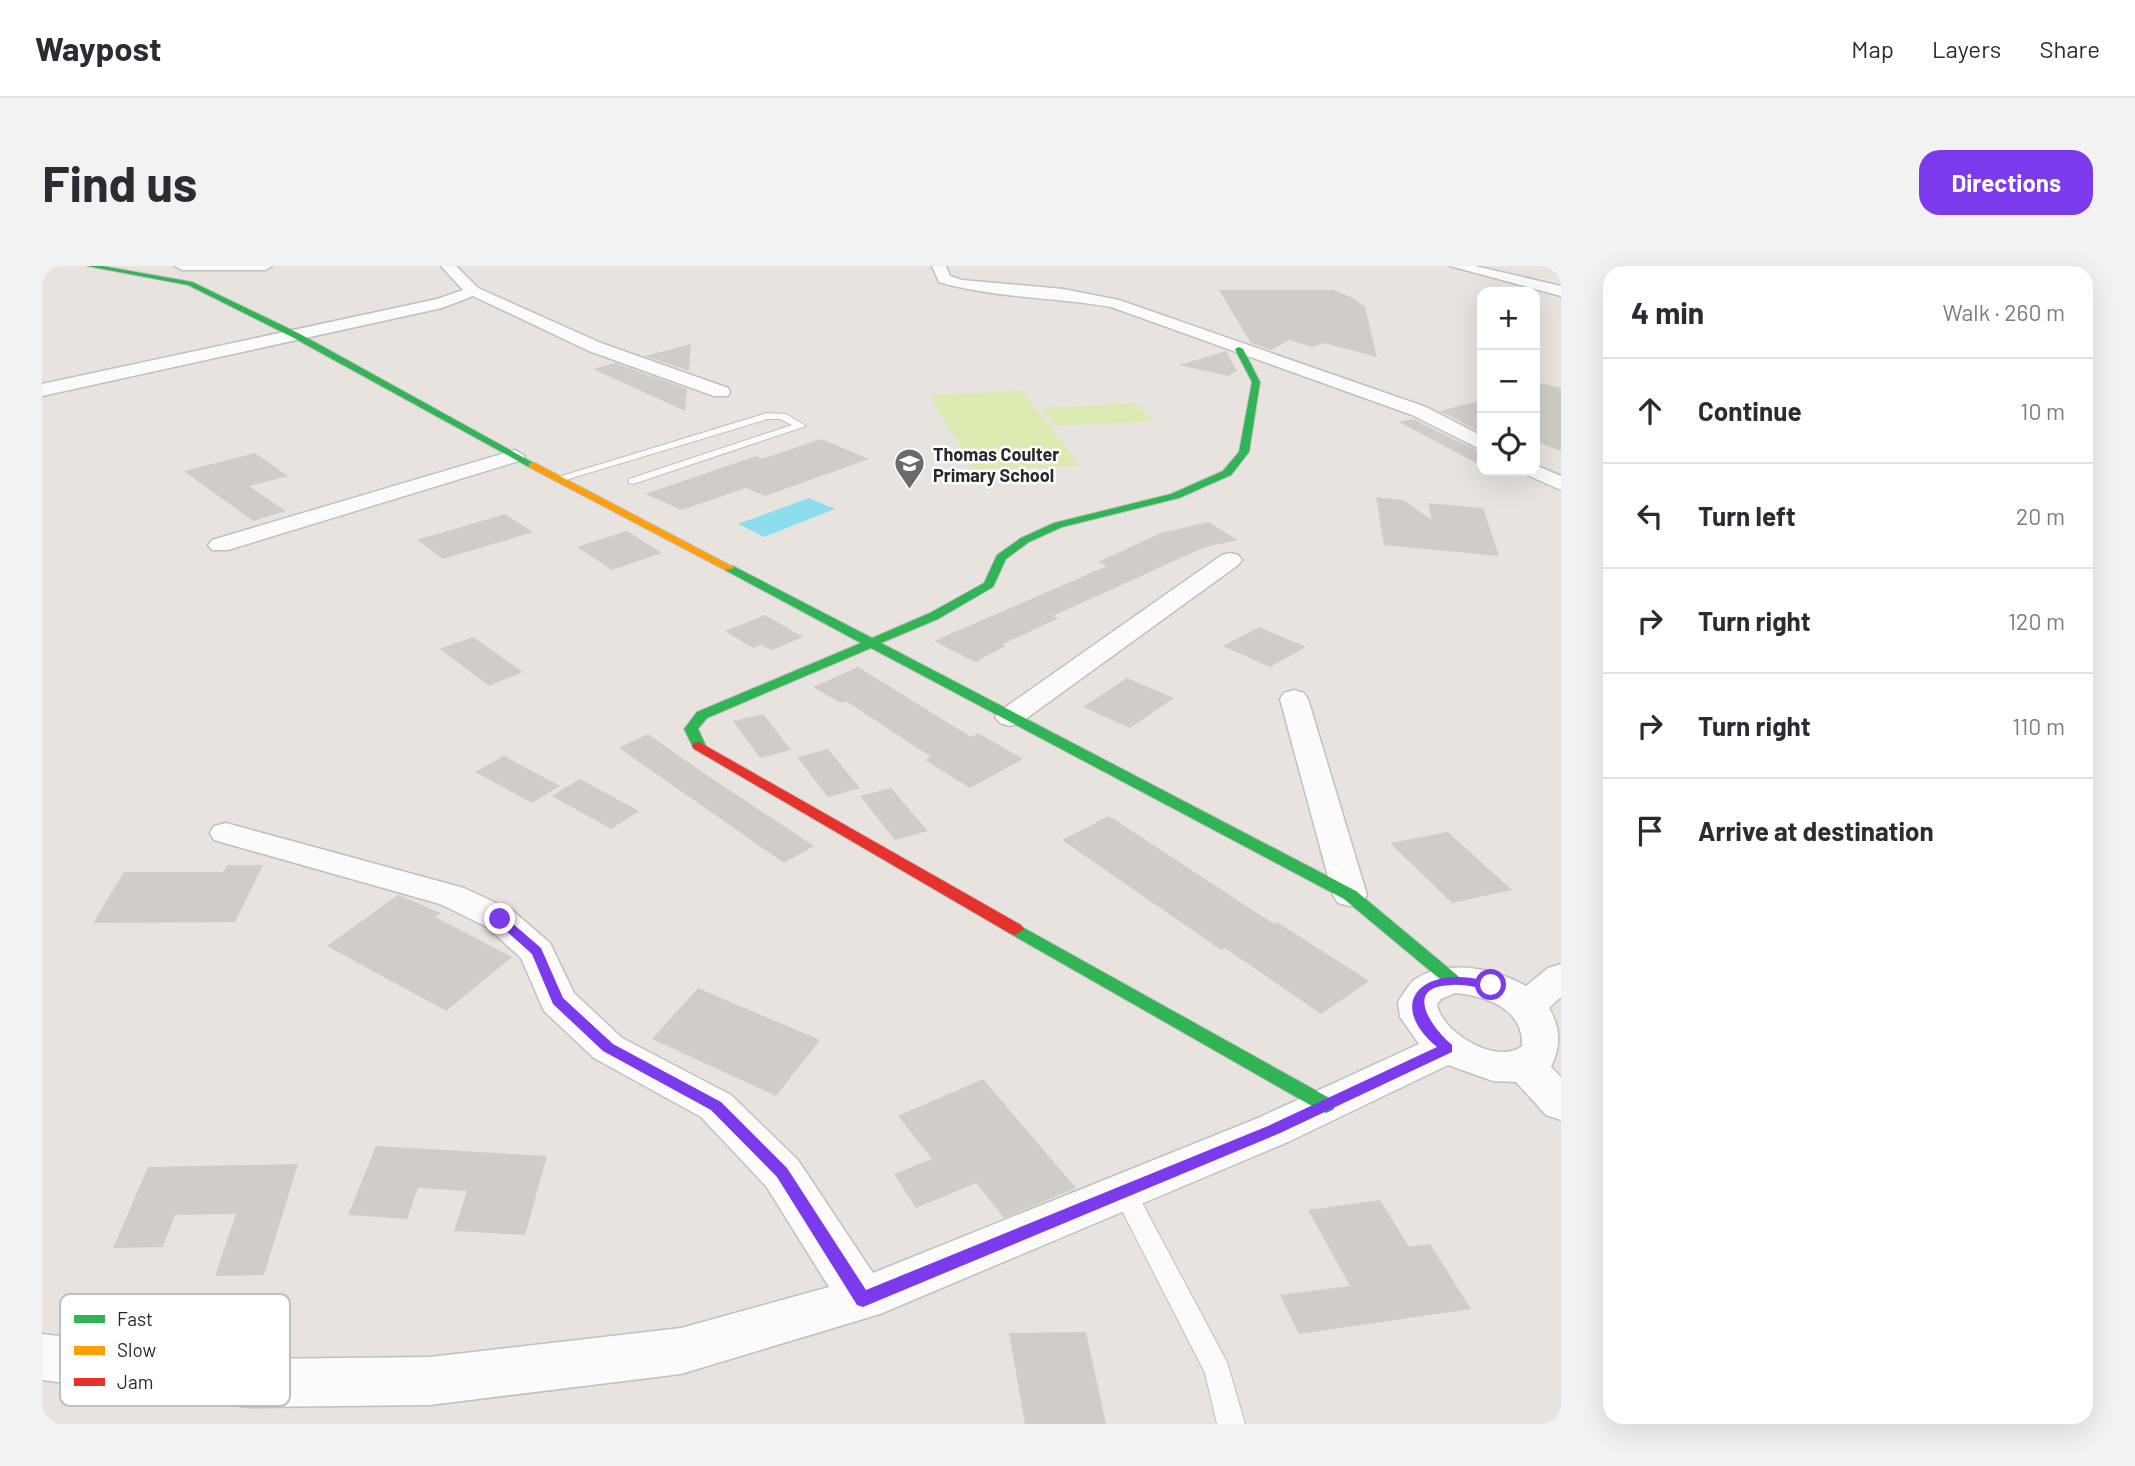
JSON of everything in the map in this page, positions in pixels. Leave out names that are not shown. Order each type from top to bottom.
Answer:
[{"type":"street","points":[[90,266],[190,283],[297,336],[515,457],[1350,895],[1452,980]]},
{"type":"street","points":[[182,266],[265,266]]},
{"type":"street","points":[[448,266],[473,291],[595,347],[721,392]]},
{"type":"street","points":[[939,266],[944,279],[961,284],[1063,294],[1114,303],[1419,411],[1477,441]]},
{"type":"street","points":[[1457,266],[1561,291]]},
{"type":"street","points":[[190,283],[225,268]]},
{"type":"street","points":[[42,390],[442,303],[473,291]]},
{"type":"street","points":[[1239,349],[1256,382],[1244,452],[1227,473],[1175,496],[1058,525],[1025,540],[1001,557],[989,585],[934,616],[702,715],[691,729],[698,745],[854,838],[1326,1105]]},
{"type":"street","points":[[1256,382],[1315,376]]},
{"type":"street","points":[[220,545],[515,457]]},
{"type":"street","points":[[1540,474],[1561,484]]},
{"type":"street","points":[[1010,717],[1230,559]]},
{"type":"street","points":[[1294,699],[1350,895]]},
{"type":"street","points":[[226,833],[452,896],[500,919],[537,951],[558,1001],[608,1048],[716,1106],[782,1173],[863,1299]]},
{"type":"street","points":[[1527,1005],[1561,977]]},
{"type":"street","points":[[1452,980],[1491,985],[1527,1005],[1544,1023],[1549,1041],[1543,1056],[1526,1066],[1487,1065],[1447,1048],[1430,1034],[1420,1019],[1418,1004],[1423,992],[1435,984],[1452,980]]},
{"type":"street","points":[[290,1383],[430,1381],[681,1351],[863,1299],[1326,1105],[1447,1048]]},
{"type":"street","points":[[1526,1066],[1561,1104]]},
{"type":"street","points":[[42,1357],[60,1359]]},
{"type":"lane","points":[[558,479],[767,416],[782,416],[801,426],[633,481]]},
{"type":"lane","points":[[1124,1191],[1218,1371],[1231,1424]]},
{"type":"green space","points":[[1022,391],[1080,466],[975,471],[929,395]]},
{"type":"green space","points":[[1136,403],[1153,421],[1056,426],[1042,408]]},
{"type":"water","points":[[809,498],[835,509],[764,537],[738,524]]},
{"type":"building","points":[[1219,290],[1333,290],[1351,297],[1365,307],[1377,357],[1324,343],[1312,347],[1289,340],[1271,350],[1251,343]]},
{"type":"building","points":[[691,344],[689,371],[645,356]]},
{"type":"building","points":[[1226,351],[1237,371],[1228,376],[1179,365]]},
{"type":"building","points":[[615,363],[687,389],[685,411],[593,369]]},
{"type":"building","points":[[1540,383],[1561,388],[1561,451],[1540,443]]},
{"type":"building","points":[[1477,401],[1477,430],[1440,411]]},
{"type":"building","points":[[1413,419],[1477,451],[1477,463],[1399,422]]},
{"type":"building","points":[[821,439],[869,459],[765,496],[746,488],[682,510],[645,494],[756,456],[762,459]]},
{"type":"building","points":[[255,453],[288,476],[249,486],[286,511],[253,521],[184,471]]},
{"type":"building","points":[[1376,497],[1403,500],[1432,520],[1428,503],[1483,508],[1499,556],[1384,545]]},
{"type":"building","points":[[505,514],[533,532],[443,559],[417,540]]},
{"type":"building","points":[[1208,522],[1238,540],[1205,547],[1053,616],[1059,618],[1003,644],[1006,646],[975,662],[934,641],[1107,566],[1098,562],[1161,533]]},
{"type":"building","points":[[627,531],[662,553],[612,570],[577,547]]},
{"type":"building","points":[[765,615],[803,637],[772,650],[761,645],[753,648],[725,631]]},
{"type":"building","points":[[1259,627],[1306,647],[1270,667],[1223,646]]},
{"type":"building","points":[[473,637],[523,672],[489,686],[440,649]]},
{"type":"building","points":[[858,667],[971,737],[978,733],[1023,759],[970,788],[925,760],[931,757],[846,701],[840,703],[813,687]]},
{"type":"building","points":[[1127,678],[1174,698],[1130,728],[1083,707]]},
{"type":"building","points":[[763,714],[791,750],[760,758],[733,721]]},
{"type":"building","points":[[648,734],[814,846],[784,863],[619,748]]},
{"type":"building","points":[[828,749],[860,788],[828,797],[797,757]]},
{"type":"building","points":[[504,756],[560,786],[532,803],[475,772]]},
{"type":"building","points":[[580,779],[639,811],[611,829],[552,796]]},
{"type":"building","points":[[891,788],[928,831],[895,840],[860,796]]},
{"type":"building","points":[[1109,816],[1274,924],[1277,922],[1369,981],[1321,1014],[1225,948],[1221,950],[1062,840]]},
{"type":"building","points":[[1448,832],[1512,890],[1452,903],[1390,843]]},
{"type":"building","points":[[227,865],[263,865],[235,922],[93,923],[124,872],[223,872]]},
{"type":"building","points":[[398,895],[441,913],[435,917],[512,957],[446,1011],[327,946]]},
{"type":"building","points":[[698,988],[820,1040],[776,1096],[652,1039]]},
{"type":"building","points":[[983,1079],[1076,1188],[1004,1218],[976,1183],[916,1208],[894,1174],[932,1159],[898,1116]]},
{"type":"building","points":[[376,1146],[547,1156],[525,1235],[454,1231],[467,1191],[418,1188],[407,1219],[348,1215]]},
{"type":"building","points":[[298,1164],[264,1275],[215,1276],[236,1214],[175,1215],[163,1247],[113,1248],[148,1167]]},
{"type":"building","points":[[1380,1200],[1409,1247],[1430,1244],[1471,1309],[1299,1334],[1280,1295],[1350,1286],[1308,1210]]},
{"type":"building","points":[[1086,1332],[1106,1424],[1025,1424],[1009,1333]]},
{"type":"traffic: fast","points":[[90,266],[190,283],[297,336],[532,465]]},
{"type":"traffic: fast","points":[[699,746],[691,729],[702,715],[934,616],[989,585],[1001,557],[1025,540],[1058,525],[1175,496],[1227,473],[1244,452],[1256,382],[1239,349]]},
{"type":"traffic: fast","points":[[729,568],[1350,895],[1452,980]]},
{"type":"traffic: fast","points":[[1015,929],[1326,1105]]},
{"type":"traffic: slow","points":[[532,465],[729,568]]},
{"type":"traffic: jam","points":[[699,746],[1015,929]]},
{"type":"place","name":"Thomas Coulter Primary School","points":[[910,491]]},
{"type":"route","points":[[500,919],[537,951],[558,1001],[608,1048],[716,1106],[782,1173],[863,1299],[1273,1130],[1447,1048],[1430,1034],[1420,1019],[1418,1004],[1423,992],[1435,984],[1452,980],[1491,985]]}]
